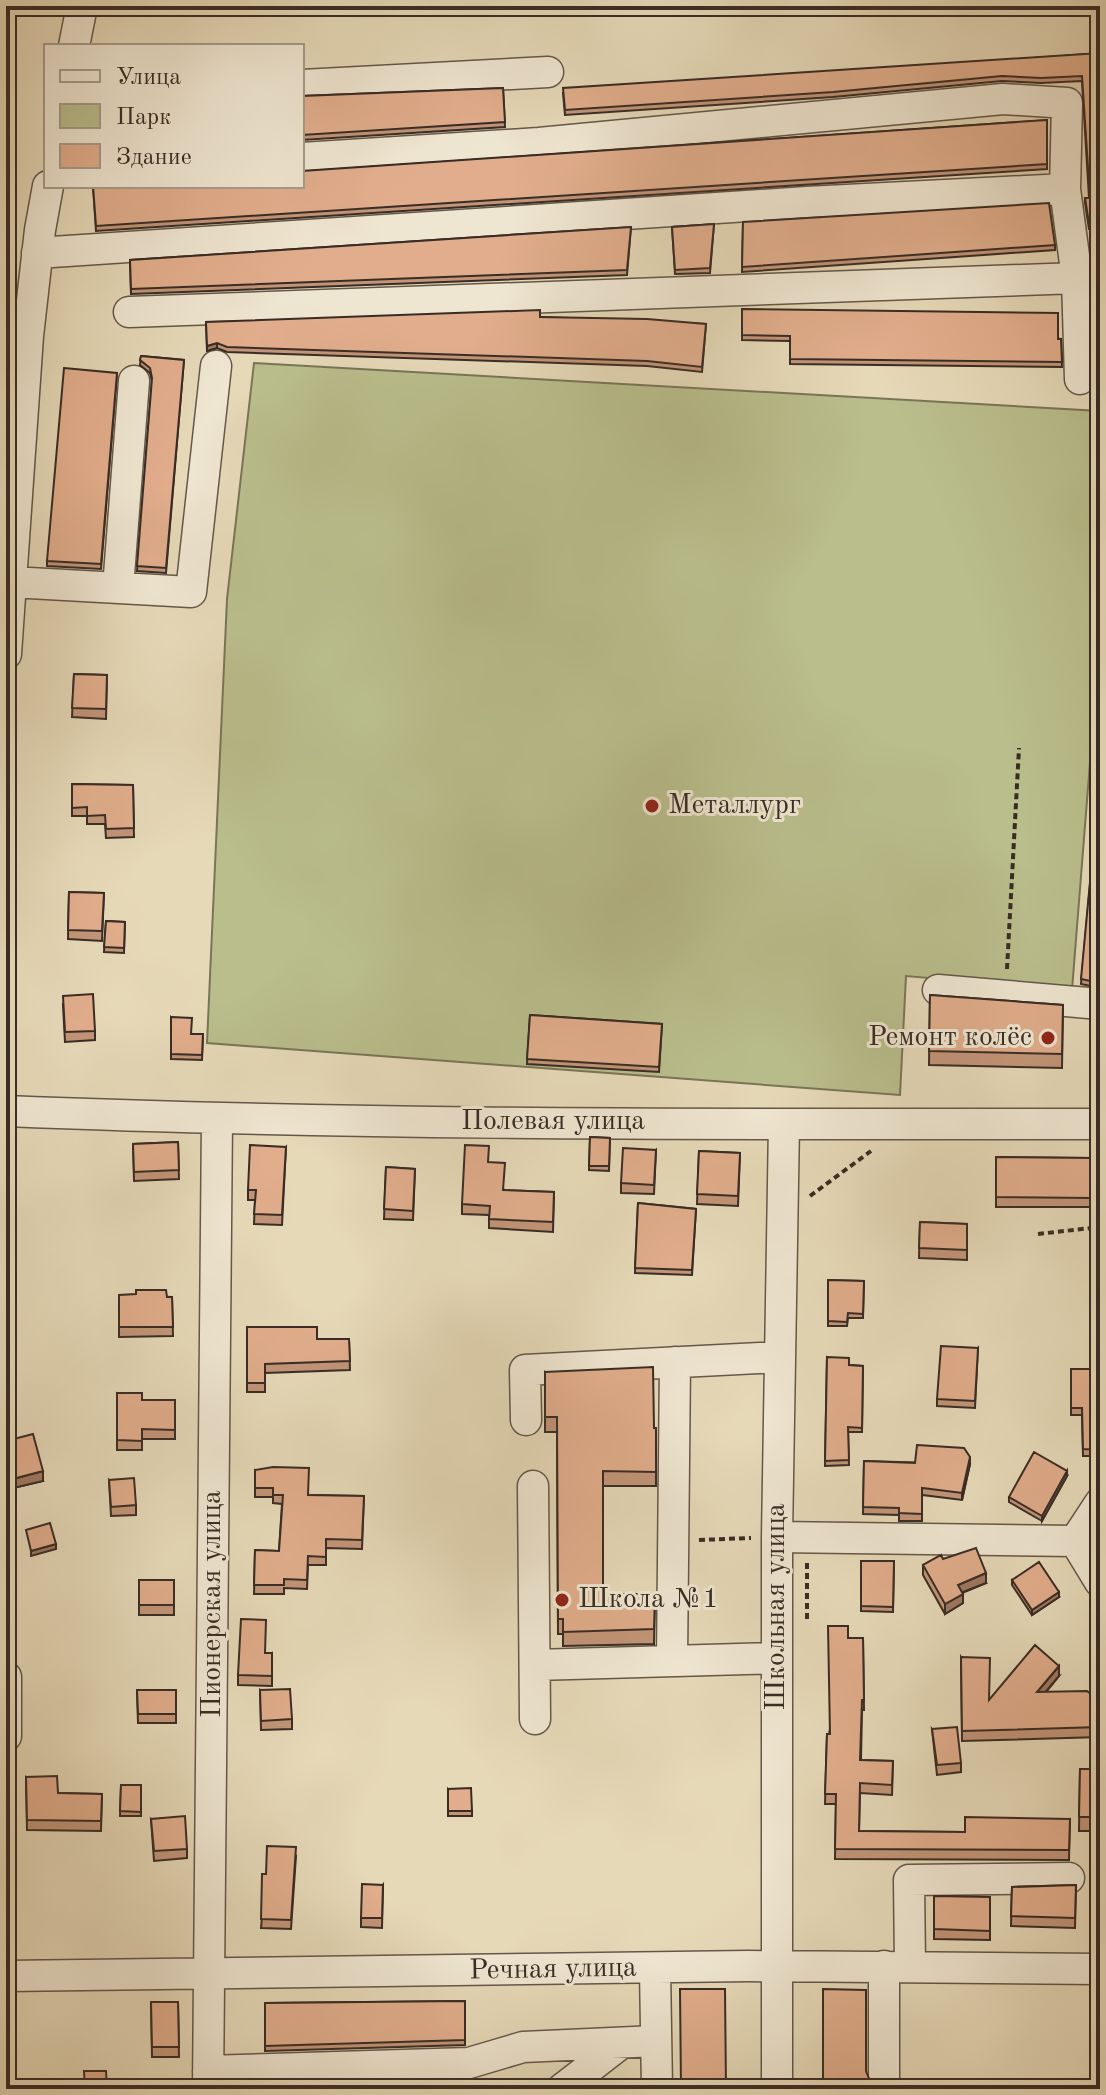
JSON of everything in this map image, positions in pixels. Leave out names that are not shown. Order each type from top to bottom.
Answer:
[{"type":"street","points":[[73,9],[74,44]]},
{"type":"street","points":[[304,85],[548,72]]},
{"type":"street","points":[[304,158],[539,143],[1003,99],[1067,103],[1065,189],[1077,278],[1080,379]]},
{"type":"street","points":[[6,654],[11,582],[17,336],[37,253],[48,188]]},
{"type":"street","points":[[37,253],[807,202],[1065,189]]},
{"type":"street","points":[[129,312],[1077,278]]},
{"type":"street","points":[[11,582],[191,592],[216,366]]},
{"type":"street","points":[[118,588],[134,381]]},
{"type":"street","points":[[938,990],[1100,1004]]},
{"type":"street","name":"Полевая улица","points":[[6,1111],[217,1119],[1100,1124]]},
{"type":"street","name":"Пионерская улица","points":[[208,2080],[217,1119]]},
{"type":"street","name":"Школьная улица","points":[[777,2089],[777,1537],[784,1124]]},
{"type":"street","points":[[526,1420],[525,1370],[780,1357]]},
{"type":"street","points":[[672,1661],[675,1362]]},
{"type":"street","points":[[533,1486],[535,1719]]},
{"type":"street","points":[[1075,1541],[1100,1503]]},
{"type":"street","points":[[777,1537],[1075,1541]]},
{"type":"street","points":[[1075,1541],[1100,1582]]},
{"type":"street","points":[[535,1665],[777,1658]]},
{"type":"street","points":[[6,1677],[6,1736]]},
{"type":"street","points":[[884,2089],[909,1880],[1069,1878]]},
{"type":"street","name":"Речная улица","points":[[7,1972],[210,1973],[778,1966],[1100,1969]]},
{"type":"street","points":[[655,1969],[657,2089]]},
{"type":"street","points":[[208,2080],[469,2063],[523,2047],[656,2041]]},
{"type":"street","points":[[562,2089],[619,2045]]},
{"type":"path","points":[[1006,995],[1019,748]]},
{"type":"path","points":[[1038,1234],[1100,1227]]},
{"type":"path","points":[[673,1540],[777,1537]]},
{"type":"green space","name":"Металлург","points":[[254,363],[1100,411],[1100,636],[1072,990],[906,976],[900,1095],[207,1043],[227,599]]},
{"type":"building","points":[[1100,53],[1100,349],[1092,224],[1089,224],[1085,198],[1090,198],[1082,76],[1002,76],[833,92],[565,110],[563,88]]},
{"type":"building","points":[[503,88],[505,122],[304,135],[304,96]]},
{"type":"building","points":[[1047,120],[1047,164],[96,226],[93,188],[304,188],[304,171]]},
{"type":"building","points":[[6,134],[11,135],[6,182]]},
{"type":"building","points":[[1049,203],[1055,245],[742,267],[743,222]]},
{"type":"building","points":[[714,224],[710,268],[675,270],[672,227]]},
{"type":"building","points":[[631,227],[627,270],[131,289],[130,260]]},
{"type":"building","points":[[6,294],[12,294],[7,373],[6,373]]},
{"type":"building","points":[[742,309],[1058,313],[1062,362],[790,359],[790,336],[742,335]]},
{"type":"building","points":[[540,310],[540,317],[647,319],[706,324],[702,367],[647,361],[227,347],[217,343],[207,346],[206,322]]},
{"type":"building","points":[[141,356],[184,360],[166,568],[137,566],[152,378],[150,368],[140,360]]},
{"type":"building","points":[[64,368],[117,373],[101,564],[47,561]]},
{"type":"building","points":[[74,674],[107,675],[106,709],[72,708]]},
{"type":"building","points":[[1100,774],[1100,983],[1081,979]]},
{"type":"building","points":[[72,784],[133,785],[134,828],[106,829],[105,815],[87,816],[87,807],[72,808]]},
{"type":"building","points":[[69,892],[104,893],[102,931],[68,930]]},
{"type":"building","points":[[106,921],[125,922],[124,948],[104,947]]},
{"type":"building","points":[[93,994],[95,1031],[65,1032],[63,996]]},
{"type":"building","points":[[930,995],[1063,1005],[1062,1054],[929,1051]]},
{"type":"building","points":[[530,1015],[662,1024],[659,1067],[527,1059]]},
{"type":"building","points":[[171,1017],[192,1018],[191,1034],[203,1034],[202,1055],[171,1054]]},
{"type":"building","points":[[590,1137],[610,1138],[609,1166],[589,1166]]},
{"type":"building","points":[[178,1142],[179,1170],[134,1172],[133,1144]]},
{"type":"building","points":[[250,1145],[286,1147],[282,1215],[254,1214],[256,1190],[248,1190]]},
{"type":"building","points":[[465,1145],[489,1146],[488,1162],[505,1163],[503,1190],[554,1192],[553,1222],[489,1219],[490,1206],[462,1204]]},
{"type":"building","points":[[623,1148],[656,1150],[654,1185],[621,1183]]},
{"type":"building","points":[[699,1151],[740,1153],[738,1196],[697,1194]]},
{"type":"building","points":[[996,1157],[1092,1158],[1092,1198],[996,1197]]},
{"type":"building","points":[[386,1167],[415,1169],[413,1211],[384,1209]]},
{"type":"building","points":[[638,1203],[696,1209],[692,1270],[635,1268]]},
{"type":"building","points":[[920,1222],[967,1224],[967,1250],[919,1248]]},
{"type":"building","points":[[828,1280],[864,1281],[863,1314],[848,1313],[847,1322],[828,1321]]},
{"type":"building","points":[[136,1290],[166,1290],[167,1297],[172,1297],[173,1327],[119,1327],[119,1295],[136,1294]]},
{"type":"building","points":[[247,1327],[317,1327],[317,1339],[349,1339],[350,1361],[265,1364],[265,1383],[247,1383]]},
{"type":"building","points":[[941,1346],[978,1348],[975,1401],[937,1399]]},
{"type":"building","points":[[827,1357],[849,1358],[849,1365],[863,1366],[862,1428],[848,1427],[849,1460],[825,1461]]},
{"type":"building","points":[[653,1367],[656,1472],[603,1471],[603,1594],[655,1594],[654,1629],[563,1632],[563,1619],[558,1619],[557,1417],[545,1417],[545,1372]]},
{"type":"building","points":[[1071,1369],[1100,1369],[1100,1450],[1083,1449],[1082,1408],[1071,1408]]},
{"type":"building","points":[[117,1393],[142,1393],[142,1400],[175,1400],[175,1430],[142,1429],[142,1441],[117,1440]]},
{"type":"building","points":[[33,1434],[43,1471],[9,1480],[6,1441]]},
{"type":"building","points":[[917,1445],[964,1448],[970,1457],[962,1493],[922,1488],[922,1514],[899,1513],[899,1508],[863,1507],[864,1461],[915,1463]]},
{"type":"building","points":[[1034,1452],[1067,1471],[1042,1516],[1009,1497]]},
{"type":"building","points":[[309,1468],[308,1495],[364,1496],[362,1540],[326,1539],[326,1557],[308,1556],[307,1580],[284,1579],[284,1585],[254,1585],[255,1550],[279,1551],[283,1495],[273,1495],[273,1488],[255,1488],[255,1470]]},
{"type":"building","points":[[134,1478],[136,1505],[111,1507],[109,1480]]},
{"type":"building","points":[[50,1523],[56,1544],[31,1551],[26,1530]]},
{"type":"building","points":[[976,1548],[986,1573],[958,1585],[963,1594],[945,1604],[923,1565],[941,1555],[943,1559]]},
{"type":"building","points":[[861,1561],[894,1561],[893,1607],[861,1606]]},
{"type":"building","points":[[1039,1562],[1059,1592],[1032,1610],[1012,1580]]},
{"type":"building","points":[[139,1580],[174,1580],[174,1605],[139,1605]]},
{"type":"building","points":[[241,1619],[266,1620],[265,1653],[272,1653],[272,1676],[238,1675]]},
{"type":"building","points":[[1094,1624],[1100,1624],[1100,1646],[1093,1646]]},
{"type":"building","points":[[828,1626],[848,1626],[848,1638],[863,1638],[864,1700],[860,1760],[893,1761],[892,1785],[860,1783],[859,1831],[965,1832],[965,1817],[1070,1819],[1069,1850],[835,1849],[836,1794],[825,1794],[827,1734],[830,1734]]},
{"type":"building","points":[[1035,1645],[1059,1666],[1037,1692],[1087,1691],[1092,1695],[1093,1690],[1100,1690],[1100,1727],[962,1731],[961,1657],[990,1658],[989,1700]]},
{"type":"building","points":[[290,1689],[292,1719],[261,1721],[260,1690]]},
{"type":"building","points":[[137,1690],[176,1690],[176,1714],[138,1714]]},
{"type":"building","points":[[957,1727],[961,1763],[937,1765],[932,1729]]},
{"type":"building","points":[[1080,1769],[1100,1769],[1100,1817],[1079,1817]]},
{"type":"building","points":[[57,1776],[58,1793],[102,1794],[101,1821],[27,1820],[26,1777]]},
{"type":"building","points":[[121,1785],[141,1785],[141,1812],[120,1811]]},
{"type":"building","points":[[471,1788],[472,1811],[448,1811],[448,1789]]},
{"type":"building","points":[[185,1816],[187,1849],[154,1851],[151,1819]]},
{"type":"building","points":[[267,1846],[296,1847],[291,1920],[261,1919],[262,1874],[266,1874]]},
{"type":"building","points":[[362,1884],[383,1885],[382,1918],[361,1918]]},
{"type":"building","points":[[1076,1885],[1075,1918],[1011,1916],[1012,1887]]},
{"type":"building","points":[[934,1896],[990,1897],[990,1931],[934,1929]]},
{"type":"building","points":[[680,1989],[725,1989],[726,2089],[681,2089]]},
{"type":"building","points":[[823,1989],[866,1990],[866,2071],[870,2089],[823,2089]]},
{"type":"building","points":[[465,2001],[465,2040],[265,2046],[265,2003]]},
{"type":"building","points":[[151,2002],[178,2002],[179,2047],[152,2047]]},
{"type":"building","points":[[84,2071],[106,2071],[107,2089],[85,2089]]},
{"type":"place","name":"Металлург","points":[[652,806]]},
{"type":"place","name":"Ремонт колёс","points":[[1048,1038]]},
{"type":"place","name":"Школа №1","points":[[562,1600]]}]
